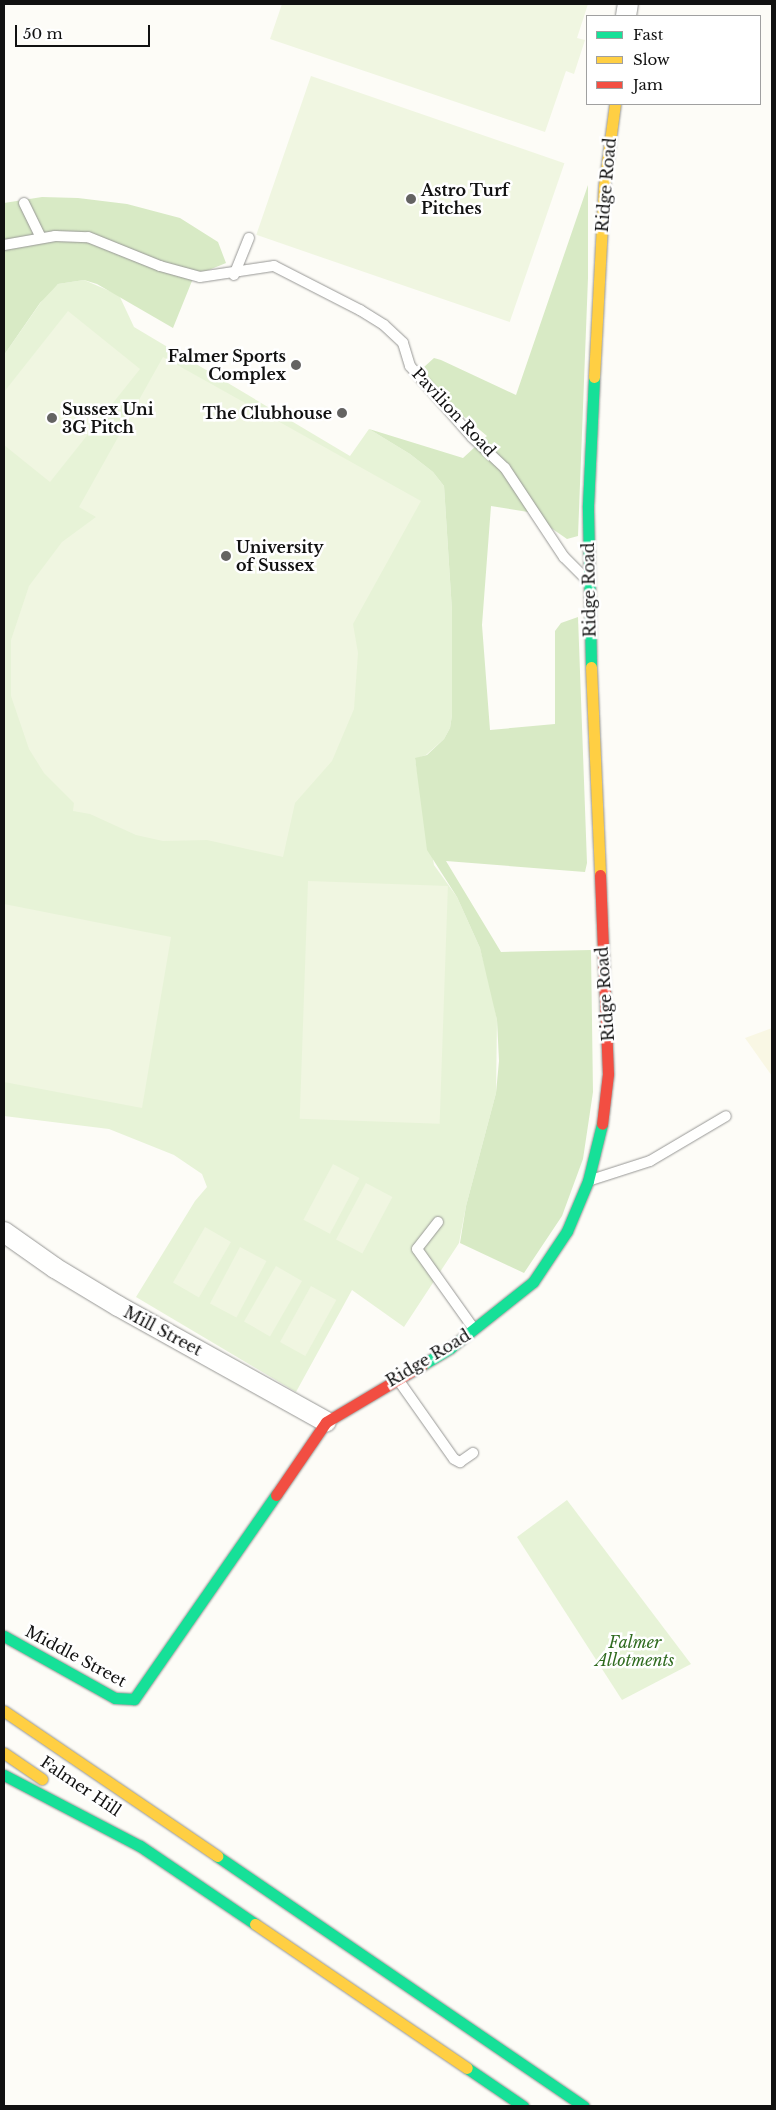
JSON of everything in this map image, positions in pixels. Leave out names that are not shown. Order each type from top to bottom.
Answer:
[{"type":"main road","name":"Ridge Road","points":[[134,1699],[326,1422],[475,1330],[533,1282],[567,1231],[588,1181],[606,1107],[608,1041],[602,971],[588,505],[604,186],[615,105]]},
{"type":"main road","name":"Middle Street","points":[[4,1636],[115,1698],[125,1701],[134,1699]]},
{"type":"main road","points":[[4,1712],[584,2106]]},
{"type":"main road","name":"Falmer Hill","points":[[4,1752],[140,1846]]},
{"type":"main road","points":[[4,1775],[140,1846],[524,2106]]},
{"type":"street","name":"Mill Street","points":[[4,1232],[54,1268],[118,1306],[326,1422]]},
{"type":"lane","points":[[24,203],[41,238]]},
{"type":"lane","name":"Pavilion Road","points":[[4,245],[41,238],[88,237],[160,266],[200,277],[234,275],[274,266],[314,284],[384,325],[403,343],[410,366],[472,437],[505,468],[564,557],[589,582]]},
{"type":"lane","points":[[234,275],[249,238]]},
{"type":"lane","points":[[588,1181],[650,1161],[726,1116]]},
{"type":"lane","points":[[438,1222],[417,1249],[475,1330]]},
{"type":"lane","points":[[397,1378],[454,1459],[460,1462],[473,1453]]},
{"type":"shaded area","points":[[772,1028],[772,1076],[745,1038]]},
{"type":"green space","points":[[282,4],[588,4],[577,38],[585,40],[574,74],[566,71],[545,132],[270,39]]},
{"type":"green space","name":"Astro Turf Pitches","points":[[311,76],[564,163],[510,322],[256,235]]},
{"type":"green space","points":[[588,185],[588,278],[578,536],[567,539],[528,512],[491,506],[482,625],[490,730],[555,724],[555,631],[561,623],[578,617],[587,863],[585,872],[446,861],[501,952],[591,950],[593,1092],[583,1159],[562,1216],[524,1273],[460,1243],[466,1206],[496,1093],[499,1061],[497,1020],[480,948],[457,897],[427,850],[415,758],[427,755],[444,739],[450,728],[452,715],[452,611],[444,486],[433,472],[410,454],[369,429],[463,458],[487,436],[435,392],[424,367],[434,358],[441,360],[516,395]]},
{"type":"green space","points":[[42,197],[78,198],[127,204],[180,218],[218,242],[226,263],[194,276],[173,328],[97,284],[84,280],[58,284],[40,303],[4,355],[4,203]]},
{"type":"green space","name":"University of Sussex","points":[[84,280],[119,295],[134,327],[350,456],[369,429],[410,454],[433,472],[444,486],[452,611],[452,715],[450,728],[444,739],[426,755],[415,759],[434,865],[457,897],[480,948],[491,989],[497,1020],[496,1093],[466,1206],[459,1243],[404,1327],[352,1290],[296,1392],[136,1297],[195,1201],[207,1187],[202,1174],[174,1155],[109,1129],[4,1116],[4,355],[48,292],[58,284]]},
{"type":"green space","name":"Sussex Uni 3G Pitch","points":[[68,311],[140,369],[50,482],[4,445],[4,392]]},
{"type":"green space","points":[[163,357],[421,501],[353,624],[358,653],[354,709],[332,761],[295,803],[283,857],[207,840],[163,841],[136,835],[90,814],[73,811],[74,803],[44,773],[29,749],[11,696],[11,640],[29,586],[62,542],[96,517],[79,507]]},
{"type":"green space","points":[[308,881],[448,886],[440,1124],[300,1119]]},
{"type":"green space","points":[[4,904],[171,937],[142,1108],[4,1082]]},
{"type":"green space","points":[[333,1164],[359,1178],[330,1234],[303,1220]]},
{"type":"green space","points":[[366,1183],[392,1197],[362,1254],[336,1240]]},
{"type":"green space","points":[[205,1227],[231,1242],[199,1297],[173,1282]]},
{"type":"green space","points":[[240,1247],[266,1261],[236,1318],[210,1304]]},
{"type":"green space","points":[[276,1266],[302,1281],[270,1336],[244,1321]]},
{"type":"green space","points":[[311,1286],[336,1300],[305,1356],[280,1342]]},
{"type":"green space","name":"Falmer Allotments","points":[[567,1500],[691,1664],[622,1700],[517,1537]]},
{"type":"traffic: fast","points":[[591,667],[588,505],[594,377]]},
{"type":"traffic: fast","points":[[422,1365],[450,1348],[533,1282],[567,1231],[588,1181],[602,1124]]},
{"type":"traffic: fast","points":[[4,1636],[115,1698],[134,1699],[276,1495]]},
{"type":"traffic: fast","points":[[4,1775],[140,1846],[255,1924]]},
{"type":"traffic: fast","points":[[217,1856],[584,2106]]},
{"type":"traffic: fast","points":[[467,2068],[523,2106]]},
{"type":"traffic: slow","points":[[594,377],[604,186],[615,105]]},
{"type":"traffic: slow","points":[[591,667],[600,875]]},
{"type":"traffic: slow","points":[[4,1711],[217,1856]]},
{"type":"traffic: slow","points":[[4,1753],[42,1779]]},
{"type":"traffic: slow","points":[[255,1924],[467,2068]]},
{"type":"traffic: jam","points":[[600,875],[608,1074],[602,1124]]},
{"type":"traffic: jam","points":[[276,1495],[326,1422],[422,1365]]},
{"type":"place","name":"Astro Turf Pitches","points":[[411,199]]},
{"type":"place","name":"Falmer Sports Complex","points":[[296,365]]},
{"type":"place","name":"The Clubhouse","points":[[342,413]]},
{"type":"place","name":"Sussex Uni 3G Pitch","points":[[52,418]]},
{"type":"place","name":"University of Sussex","points":[[226,556]]}]
